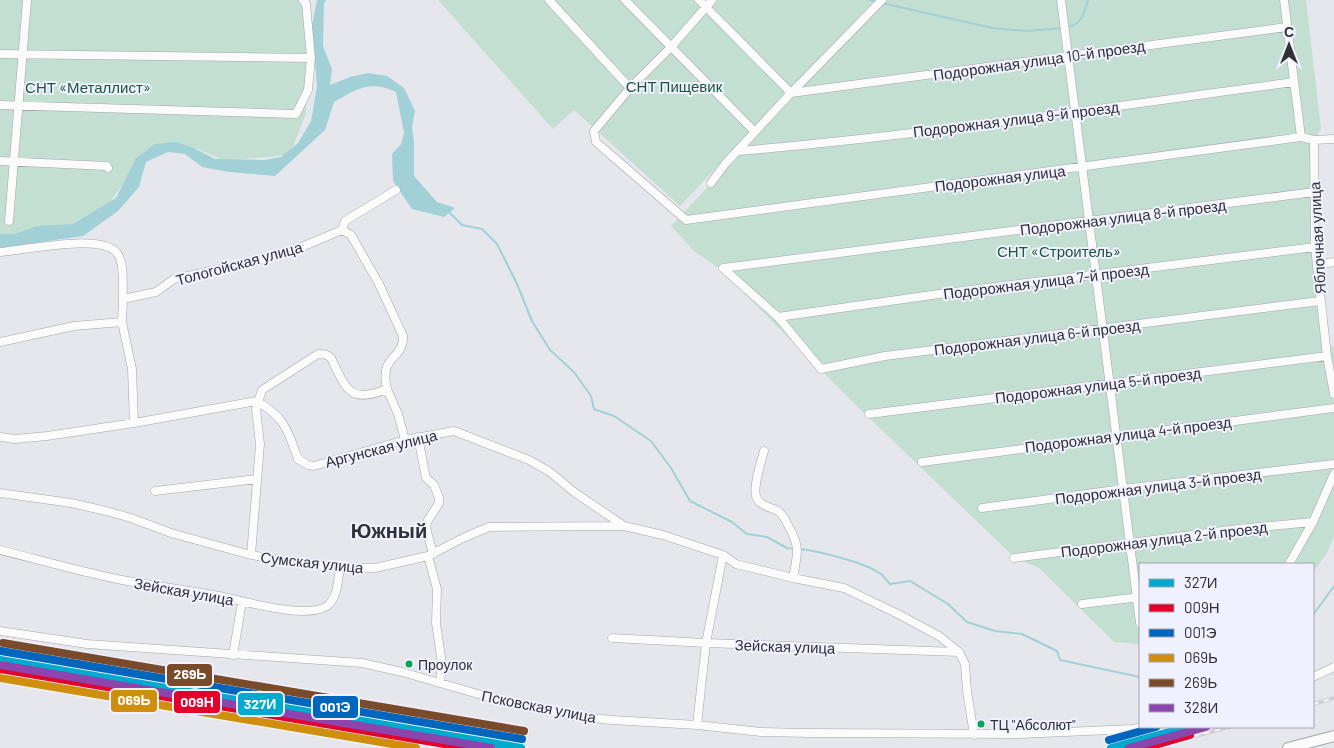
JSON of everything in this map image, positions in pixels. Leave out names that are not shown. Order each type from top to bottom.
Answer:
[{"type":"main road","points":[[1288,748],[1334,736]]},
{"type":"street","points":[[9,221],[27,0]]},
{"type":"street","points":[[0,105],[296,114],[308,90],[311,58],[306,4],[303,0]]},
{"type":"street","points":[[549,0],[630,88],[671,47],[712,0]]},
{"type":"street","points":[[626,0],[755,132]]},
{"type":"street","points":[[699,0],[791,93]]},
{"type":"street","points":[[711,183],[791,93],[882,0]]},
{"type":"street","points":[[1061,0],[1139,610]]},
{"type":"street","points":[[1284,0],[1301,136]]},
{"type":"street","name":"Подорожная улица 10-й проезд","points":[[791,93],[1287,27]]},
{"type":"street","points":[[0,54],[311,58]]},
{"type":"street","name":"Подорожная улица 9-й проезд","points":[[738,151],[824,143],[1076,112],[1294,82]]},
{"type":"street","name":"Подорожная улица","points":[[630,88],[594,131],[596,142],[686,220],[1301,136],[1314,140],[1334,139]]},
{"type":"street","name":"Яблочная улица","points":[[1314,140],[1315,247],[1326,356],[1334,394]]},
{"type":"street","points":[[0,161],[108,166],[108,168]]},
{"type":"street","name":"Тологойская улица","points":[[123,299],[156,292],[174,279],[267,258],[304,246],[342,230],[342,224],[345,221],[396,190]]},
{"type":"street","name":"Подорожная улица 8-й проезд","points":[[778,317],[723,268],[1314,192]]},
{"type":"street","points":[[342,230],[351,234],[379,284],[403,336],[404,343],[402,349],[389,361],[385,370],[387,389],[398,414],[405,440]]},
{"type":"street","points":[[0,252],[62,244],[94,243],[111,248],[118,254],[121,261],[122,322],[132,369],[134,423]]},
{"type":"street","name":"Подорожная улица 7-й проезд","points":[[778,317],[939,294],[1315,247]]},
{"type":"street","points":[[1317,266],[1334,262]]},
{"type":"street","name":"Подорожная улица 6-й проезд","points":[[778,317],[821,369],[885,356],[1320,301]]},
{"type":"street","points":[[0,342],[74,326],[122,322]]},
{"type":"street","points":[[251,555],[260,444],[256,409],[262,390],[318,354],[328,355],[350,392],[356,396],[363,396],[387,389]]},
{"type":"street","name":"Подорожная улица 5-й проезд","points":[[869,414],[1326,356]]},
{"type":"street","points":[[0,437],[15,439],[47,436],[257,401]]},
{"type":"street","name":"Аргунская улица","points":[[257,401],[272,411],[287,428],[298,459],[308,465],[314,466],[405,440],[454,431],[529,460],[550,472],[574,492],[624,526]]},
{"type":"street","name":"Подорожная улица 4-й проезд","points":[[922,462],[1334,408]]},
{"type":"street","points":[[418,437],[426,478],[434,485],[439,498],[439,503],[427,522],[426,528],[436,589],[436,624],[442,664],[440,683]]},
{"type":"street","points":[[764,451],[756,484],[756,496],[760,503],[778,511],[783,516],[796,541],[798,555],[793,578]]},
{"type":"street","name":"Подорожная улица 3-й проезд","points":[[982,508],[1334,464]]},
{"type":"street","points":[[1290,563],[1313,522],[1334,474]]},
{"type":"street","points":[[155,490],[257,479]]},
{"type":"street","name":"Сумская улица","points":[[0,494],[106,510],[171,534],[251,555],[340,567],[375,568],[430,555],[489,527],[624,526]]},
{"type":"street","name":"Подорожная улица 2-й проезд","points":[[1014,558],[1238,529],[1313,522]]},
{"type":"street","points":[[624,526],[663,535],[723,555],[736,564],[844,588],[939,636],[959,652],[965,664],[974,734]]},
{"type":"street","name":"Зейская улица","points":[[0,550],[121,580],[221,597],[272,608],[304,611],[326,607],[332,601],[340,567]]},
{"type":"street","points":[[697,725],[706,643],[723,555]]},
{"type":"street","points":[[1082,604],[1138,597]]},
{"type":"street","points":[[233,655],[242,602]]},
{"type":"street","name":"Псковская улица","points":[[0,631],[87,644],[362,663],[402,672],[485,696],[573,716],[770,732],[974,734],[1058,733],[1139,728]]},
{"type":"street","name":"Зейская улица","points":[[612,638],[959,652]]},
{"type":"street","points":[[1314,677],[1334,667]]},
{"type":"green space","name":"СНТ «Металлист»","points":[[0,0],[309,0],[306,113],[294,144],[288,155],[225,161],[198,149],[165,144],[132,171],[111,201],[69,225],[0,239]]},
{"type":"green space","name":"СНТ Пищевик","points":[[438,0],[875,0],[680,206],[574,110],[553,129]]},
{"type":"green space","name":"СНТ «Строитель»","points":[[883,0],[1306,0],[1321,129],[1312,144],[1310,241],[1325,348],[1334,346],[1334,537],[1326,555],[1314,571],[1314,563],[1139,563],[1139,644],[1114,642],[1039,568],[1014,557],[863,412],[720,269],[694,251],[671,226]]},
{"type":"water","points":[[317,0],[326,0],[324,3],[323,46],[332,69],[330,85],[350,77],[368,73],[387,76],[404,88],[415,111],[412,127],[414,176],[437,202],[455,208],[444,217],[412,209],[393,181],[392,154],[401,144],[404,133],[396,92],[386,88],[370,86],[357,90],[334,102],[325,130],[275,176],[229,172],[202,167],[185,154],[168,152],[146,162],[139,187],[118,211],[83,236],[0,248],[0,234],[15,234],[37,226],[72,224],[116,198],[136,158],[155,144],[176,142],[194,148],[215,159],[265,160],[281,157],[298,143],[311,121],[317,86],[312,26]]},
{"type":"waterway","points":[[870,0],[877,2]]},
{"type":"waterway","points":[[1066,27],[1079,21],[1084,14],[1088,0]]},
{"type":"waterway","points":[[882,3],[992,28],[1027,31],[1062,28]]},
{"type":"waterway","points":[[450,213],[462,225],[482,229],[497,244],[517,284],[532,321],[550,350],[574,372],[591,396],[594,409],[614,416],[651,441],[671,468],[690,501],[732,522],[747,534],[767,537],[787,548],[795,549]]},
{"type":"waterway","points":[[800,549],[830,555],[866,566],[882,575],[890,584],[910,581],[948,604],[967,622],[995,631],[1022,634],[1057,651],[1060,660],[1139,677]]},
{"type":"waterway","points":[[1314,614],[1334,586]]},
{"type":"railway","points":[[1314,704],[1334,698]]},
{"type":"railway","points":[[1151,748],[1225,728]]},
{"type":"transit line","name":"269Ь","points":[[3,643],[524,731]]},
{"type":"transit line","name":"001Э","points":[[1,651],[522,739]]},
{"type":"transit line","name":"327И","points":[[0,660],[521,748]]},
{"type":"transit line","name":"328И","points":[[0,665],[491,748]]},
{"type":"transit line","name":"009Н","points":[[0,669],[468,748]]},
{"type":"transit line","name":"069Ь","points":[[0,678],[416,748]]},
{"type":"transit line","name":"001Э","points":[[1109,740],[1152,728]]},
{"type":"transit line","name":"327И","points":[[1111,748],[1184,728]]},
{"type":"transit line","name":"328И","points":[[1129,748],[1202,728]]},
{"type":"transit line","name":"009Н","points":[[1144,748],[1190,735]]},
{"type":"place","name":"Проулок","points":[[409,664]]},
{"type":"place","name":"ТЦ \"Абсолют\"","points":[[981,724]]},
{"type":"district","name":"Южный","points":[[389,530]]}]
